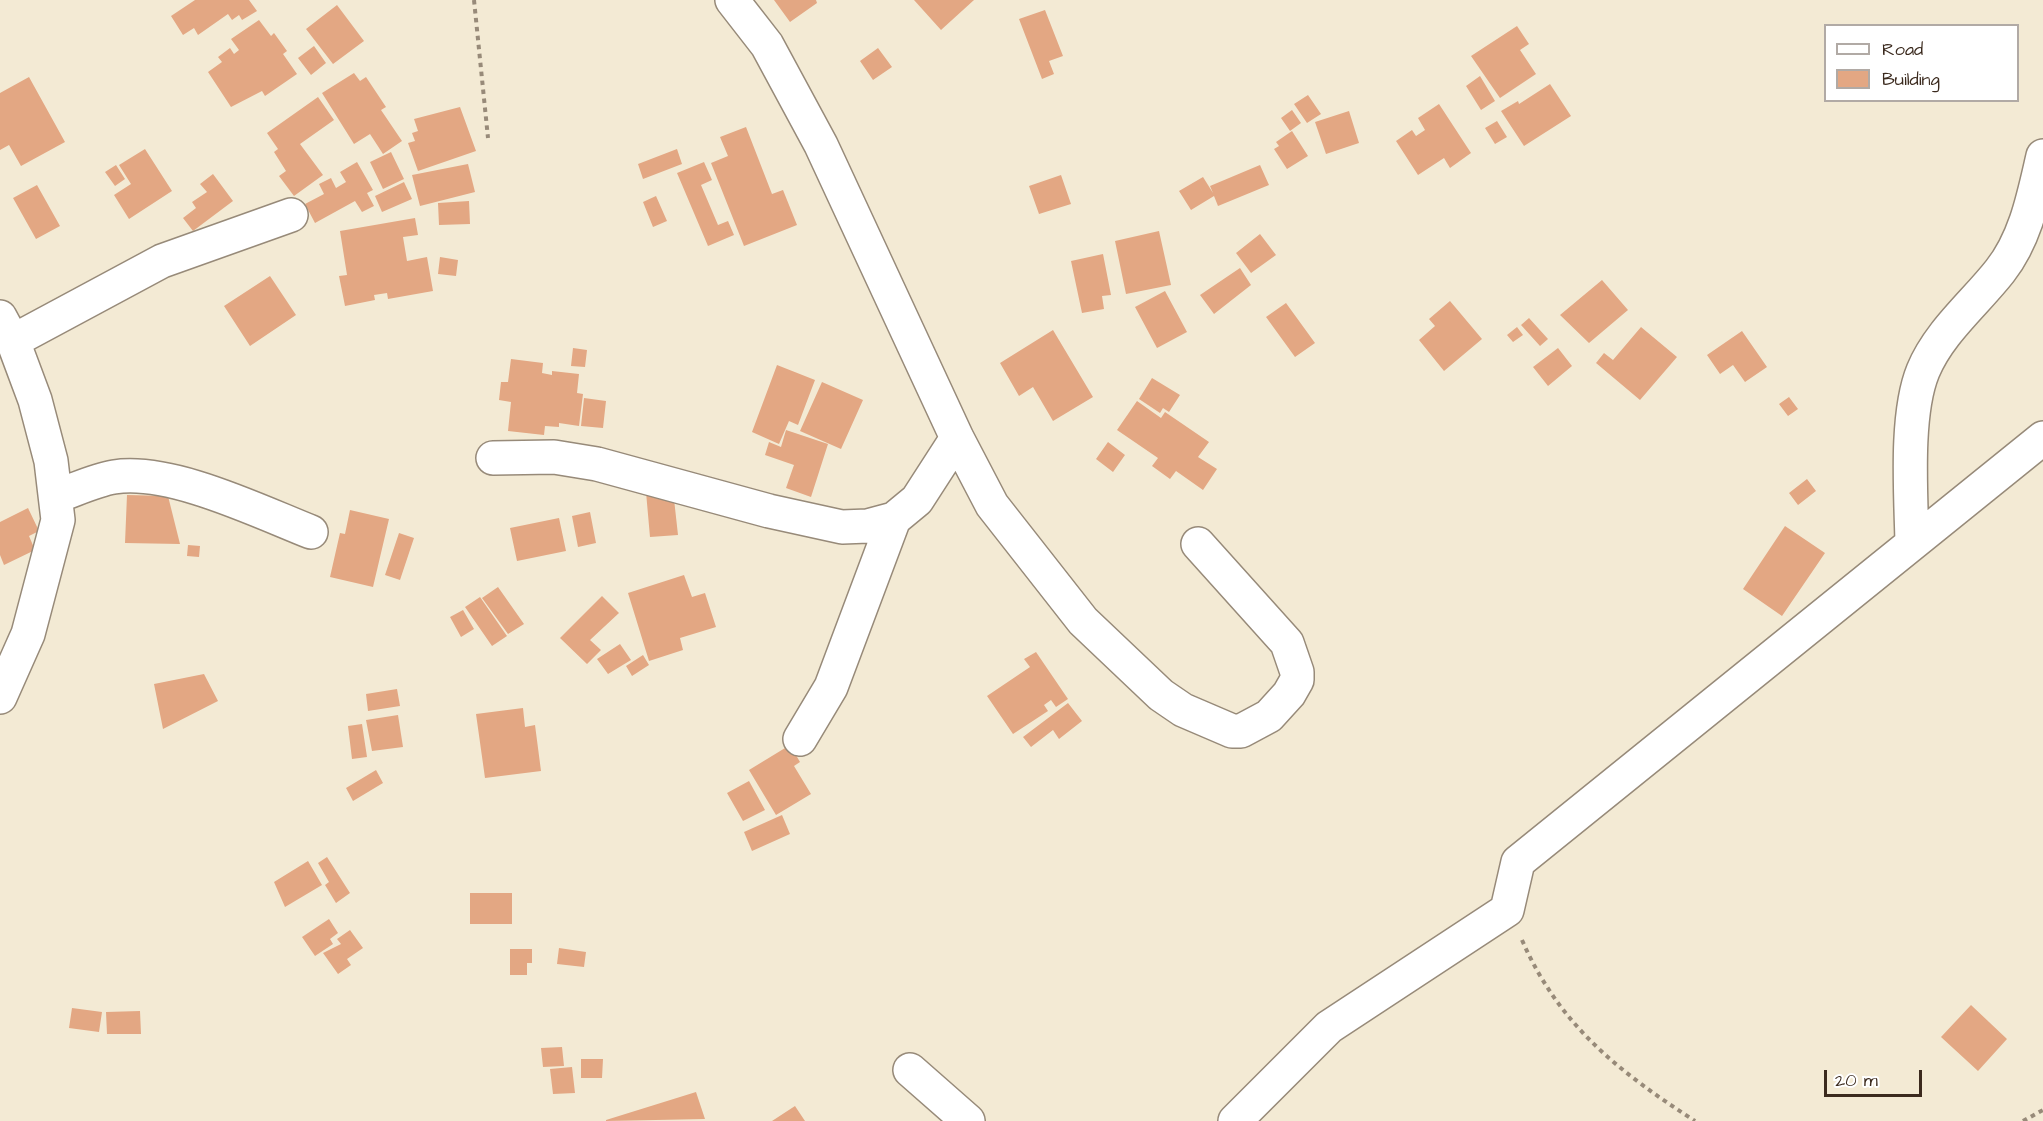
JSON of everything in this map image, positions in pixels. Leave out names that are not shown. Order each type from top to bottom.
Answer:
[{"type":"street","points":[[732,0],[767,45],[821,145],[957,438],[992,505],[1083,621],[1161,695],[1183,710],[1214,726],[1241,731],[1269,716],[1285,702],[1297,680],[1295,659],[1287,643],[1198,544]]},
{"type":"street","points":[[1912,543],[1913,429],[1922,373],[1949,329],[2002,268],[2031,207],[2043,156]]},
{"type":"street","points":[[0,697],[28,634],[57,533],[57,496],[35,400],[7,329],[162,261],[291,215]]},
{"type":"street","points":[[493,458],[554,457],[597,464],[769,511],[842,527],[868,526],[894,519],[925,492],[957,438]]},
{"type":"street","points":[[1235,1121],[1329,1027],[1508,910],[1518,862],[2043,438]]},
{"type":"street","points":[[57,496],[112,477],[153,478],[186,485],[311,532]]},
{"type":"street","points":[[800,739],[831,687],[894,519]]},
{"type":"street","points":[[910,1070],[968,1121]]},
{"type":"path","points":[[474,0],[488,138]]},
{"type":"path","points":[[1508,910],[1534,967],[1569,1020],[1605,1055],[1695,1121]]},
{"type":"path","points":[[2023,1121],[2043,1110]]},
{"type":"building","points":[[195,0],[249,0],[257,11],[242,20],[239,15],[232,20],[228,14],[198,35],[194,28],[183,35],[171,16]]},
{"type":"building","points":[[774,0],[816,0],[817,3],[790,22]]},
{"type":"building","points":[[914,0],[974,0],[941,30]]},
{"type":"building","points":[[337,5],[364,41],[333,64],[306,29]]},
{"type":"building","points":[[1045,10],[1063,56],[1049,61],[1054,74],[1042,79],[1019,19]]},
{"type":"building","points":[[259,20],[271,36],[274,33],[287,51],[283,54],[297,74],[265,96],[262,91],[231,107],[208,72],[222,62],[218,57],[230,48],[234,54],[239,50],[231,39]]},
{"type":"building","points":[[1517,26],[1529,44],[1520,50],[1536,74],[1500,98],[1471,56]]},
{"type":"building","points":[[314,46],[326,63],[311,75],[298,58]]},
{"type":"building","points":[[878,48],[892,67],[873,80],[860,61]]},
{"type":"building","points":[[354,73],[360,81],[366,77],[386,107],[381,110],[402,141],[383,154],[370,134],[354,144],[322,93]]},
{"type":"building","points":[[1480,76],[1495,101],[1481,110],[1466,86]]},
{"type":"building","points":[[29,77],[65,142],[21,166],[9,145],[0,150],[0,93]]},
{"type":"building","points":[[1550,84],[1571,116],[1524,146],[1501,111],[1518,101],[1519,104]]},
{"type":"building","points":[[1308,95],[1321,114],[1307,123],[1294,104]]},
{"type":"building","points":[[318,97],[334,120],[300,144],[323,175],[294,196],[279,176],[286,171],[274,152],[278,149],[267,133]]},
{"type":"building","points":[[1439,104],[1471,153],[1450,168],[1444,158],[1418,175],[1396,141],[1412,130],[1416,136],[1425,130],[1418,118]]},
{"type":"building","points":[[460,107],[476,151],[418,171],[408,143],[415,141],[412,133],[418,131],[414,119]]},
{"type":"building","points":[[1292,110],[1301,123],[1290,131],[1281,118]]},
{"type":"building","points":[[1349,111],[1359,143],[1326,154],[1315,122]]},
{"type":"building","points":[[1497,121],[1507,137],[1495,144],[1485,128]]},
{"type":"building","points":[[746,127],[772,194],[783,190],[797,225],[744,246],[711,163],[728,156],[720,137]]},
{"type":"building","points":[[1292,131],[1308,156],[1287,169],[1274,149],[1279,146],[1276,142]]},
{"type":"building","points":[[145,149],[172,191],[129,219],[114,195],[131,184],[119,165]]},
{"type":"building","points":[[677,149],[682,164],[643,179],[638,164]]},
{"type":"building","points":[[391,152],[404,179],[383,189],[370,162]]},
{"type":"building","points":[[357,162],[373,190],[367,193],[374,206],[362,212],[355,201],[315,223],[305,204],[324,194],[319,184],[331,178],[336,188],[346,182],[340,172]]},
{"type":"building","points":[[704,162],[712,180],[701,185],[718,225],[728,221],[734,235],[708,246],[677,173]]},
{"type":"building","points":[[468,164],[475,192],[420,206],[412,175]]},
{"type":"building","points":[[116,165],[125,179],[115,186],[105,172]]},
{"type":"building","points":[[1260,165],[1269,185],[1218,206],[1214,196],[1191,210],[1179,191],[1203,177],[1213,193],[1210,186]]},
{"type":"building","points":[[213,174],[233,201],[193,231],[183,218],[196,208],[192,202],[207,192],[200,184]]},
{"type":"building","points":[[1061,175],[1071,204],[1039,214],[1029,186]]},
{"type":"building","points":[[404,182],[412,199],[382,212],[375,196]]},
{"type":"building","points":[[37,185],[60,226],[36,239],[13,198]]},
{"type":"building","points":[[656,196],[667,221],[653,227],[643,202]]},
{"type":"building","points":[[469,201],[470,224],[439,225],[438,203]]},
{"type":"building","points":[[415,218],[418,235],[403,237],[407,261],[427,257],[433,291],[388,299],[387,293],[374,295],[375,300],[345,306],[339,276],[347,275],[340,231]]},
{"type":"building","points":[[1159,231],[1171,285],[1126,294],[1115,241]]},
{"type":"building","points":[[1260,234],[1276,255],[1251,273],[1236,253]]},
{"type":"building","points":[[1103,254],[1111,295],[1102,296],[1104,309],[1082,313],[1071,261]]},
{"type":"building","points":[[440,257],[458,260],[456,276],[438,274]]},
{"type":"building","points":[[1240,268],[1251,285],[1214,314],[1200,295]]},
{"type":"building","points":[[270,276],[296,315],[250,346],[224,306]]},
{"type":"building","points":[[1602,280],[1628,310],[1589,343],[1560,315]]},
{"type":"building","points":[[1165,291],[1187,332],[1157,348],[1135,307]]},
{"type":"building","points":[[1450,301],[1482,339],[1444,371],[1419,340],[1435,326],[1429,319]]},
{"type":"building","points":[[1286,303],[1315,343],[1295,357],[1266,317]]},
{"type":"building","points":[[1529,318],[1548,339],[1540,346],[1521,325]]},
{"type":"building","points":[[1517,327],[1523,335],[1513,342],[1507,335]]},
{"type":"building","points":[[1641,327],[1677,357],[1640,400],[1596,363],[1604,353],[1613,360]]},
{"type":"building","points":[[1053,330],[1093,397],[1053,421],[1033,387],[1019,396],[1000,363]]},
{"type":"building","points":[[1742,331],[1767,367],[1745,382],[1733,365],[1720,374],[1707,355]]},
{"type":"building","points":[[573,348],[587,350],[585,367],[571,366]]},
{"type":"building","points":[[1558,348],[1572,366],[1548,386],[1533,367]]},
{"type":"building","points":[[511,359],[543,363],[542,373],[552,375],[552,371],[579,374],[577,393],[583,394],[579,426],[559,423],[559,427],[545,426],[544,435],[508,431],[511,402],[499,400],[501,382],[508,382]]},
{"type":"building","points":[[777,365],[815,380],[798,425],[789,421],[779,444],[752,432]]},
{"type":"building","points":[[1152,378],[1180,395],[1169,412],[1163,408],[1160,413],[1139,399]]},
{"type":"building","points":[[822,382],[863,400],[841,449],[800,431]]},
{"type":"building","points":[[1789,397],[1798,409],[1788,416],[1779,404]]},
{"type":"building","points":[[584,398],[606,401],[603,428],[581,426]]},
{"type":"building","points":[[1137,401],[1161,418],[1165,412],[1209,442],[1198,457],[1217,469],[1203,490],[1176,471],[1170,479],[1152,466],[1158,458],[1117,430]]},
{"type":"building","points":[[786,430],[828,444],[811,497],[786,488],[794,465],[765,455],[769,442],[781,447]]},
{"type":"building","points":[[1108,442],[1125,455],[1113,472],[1096,459]]},
{"type":"building","points":[[1807,479],[1816,491],[1798,505],[1789,493]]},
{"type":"building","points":[[673,490],[678,535],[650,537],[646,492]]},
{"type":"building","points":[[127,495],[168,496],[180,544],[125,543]]},
{"type":"building","points":[[28,508],[39,531],[29,536],[35,550],[4,565],[0,555],[0,522]]},
{"type":"building","points":[[350,510],[389,519],[373,587],[330,577],[340,533],[345,534]]},
{"type":"building","points":[[590,512],[596,543],[578,547],[572,516]]},
{"type":"building","points":[[559,518],[566,551],[517,561],[510,528]]},
{"type":"building","points":[[1785,526],[1825,553],[1782,616],[1743,589]]},
{"type":"building","points":[[399,533],[414,538],[400,580],[385,575]]},
{"type":"building","points":[[188,545],[200,546],[199,557],[187,556]]},
{"type":"building","points":[[684,575],[692,597],[705,593],[716,627],[680,638],[683,650],[649,661],[628,593]]},
{"type":"building","points":[[498,587],[524,624],[508,634],[482,598]]},
{"type":"building","points":[[602,596],[619,613],[590,640],[601,650],[587,664],[560,638]]},
{"type":"building","points":[[480,597],[507,636],[492,646],[465,607]]},
{"type":"building","points":[[463,610],[474,629],[461,637],[450,617]]},
{"type":"building","points":[[620,644],[631,660],[608,674],[597,659]]},
{"type":"building","points":[[1036,652],[1068,699],[1056,707],[1051,700],[1044,705],[1048,711],[1013,734],[987,696],[1030,667],[1024,659]]},
{"type":"building","points":[[643,655],[649,665],[632,676],[626,666]]},
{"type":"building","points":[[204,674],[218,701],[163,729],[154,684]]},
{"type":"building","points":[[397,689],[400,706],[368,711],[366,694]]},
{"type":"building","points":[[1068,703],[1082,721],[1059,739],[1053,730],[1031,747],[1023,737]]},
{"type":"building","points":[[523,708],[525,727],[535,725],[541,771],[485,778],[476,714]]},
{"type":"building","points":[[398,715],[403,747],[372,751],[366,720]]},
{"type":"building","points":[[362,724],[367,757],[352,759],[348,726]]},
{"type":"building","points":[[790,745],[800,762],[794,766],[811,794],[776,815],[749,770]]},
{"type":"building","points":[[376,770],[383,783],[353,801],[346,788]]},
{"type":"building","points":[[749,781],[765,810],[743,821],[727,793]]},
{"type":"building","points":[[782,815],[790,834],[752,851],[744,832]]},
{"type":"building","points":[[327,857],[350,893],[336,903],[325,885],[329,882],[318,863]]},
{"type":"building","points":[[308,861],[322,885],[285,907],[274,882]]},
{"type":"building","points":[[470,893],[512,893],[512,924],[470,924]]},
{"type":"building","points":[[329,919],[338,933],[330,939],[333,944],[315,956],[302,937]]},
{"type":"building","points":[[350,930],[363,948],[347,959],[351,965],[338,974],[323,953],[341,944],[337,939]]},
{"type":"building","points":[[559,948],[586,952],[584,967],[557,964]]},
{"type":"building","points":[[510,949],[532,949],[532,963],[527,963],[527,975],[510,975]]},
{"type":"building","points":[[1971,1005],[2007,1039],[1978,1071],[1941,1037]]},
{"type":"building","points":[[72,1008],[102,1012],[99,1032],[69,1028]]},
{"type":"building","points":[[140,1011],[141,1034],[107,1034],[106,1012]]},
{"type":"building","points":[[562,1047],[564,1066],[543,1067],[541,1048]]},
{"type":"building","points":[[581,1059],[603,1059],[602,1078],[581,1078]]},
{"type":"building","points":[[572,1067],[575,1093],[553,1094],[550,1069]]},
{"type":"building","points":[[696,1092],[705,1119],[606,1121],[606,1120]]},
{"type":"building","points":[[795,1106],[805,1121],[772,1121]]}]
